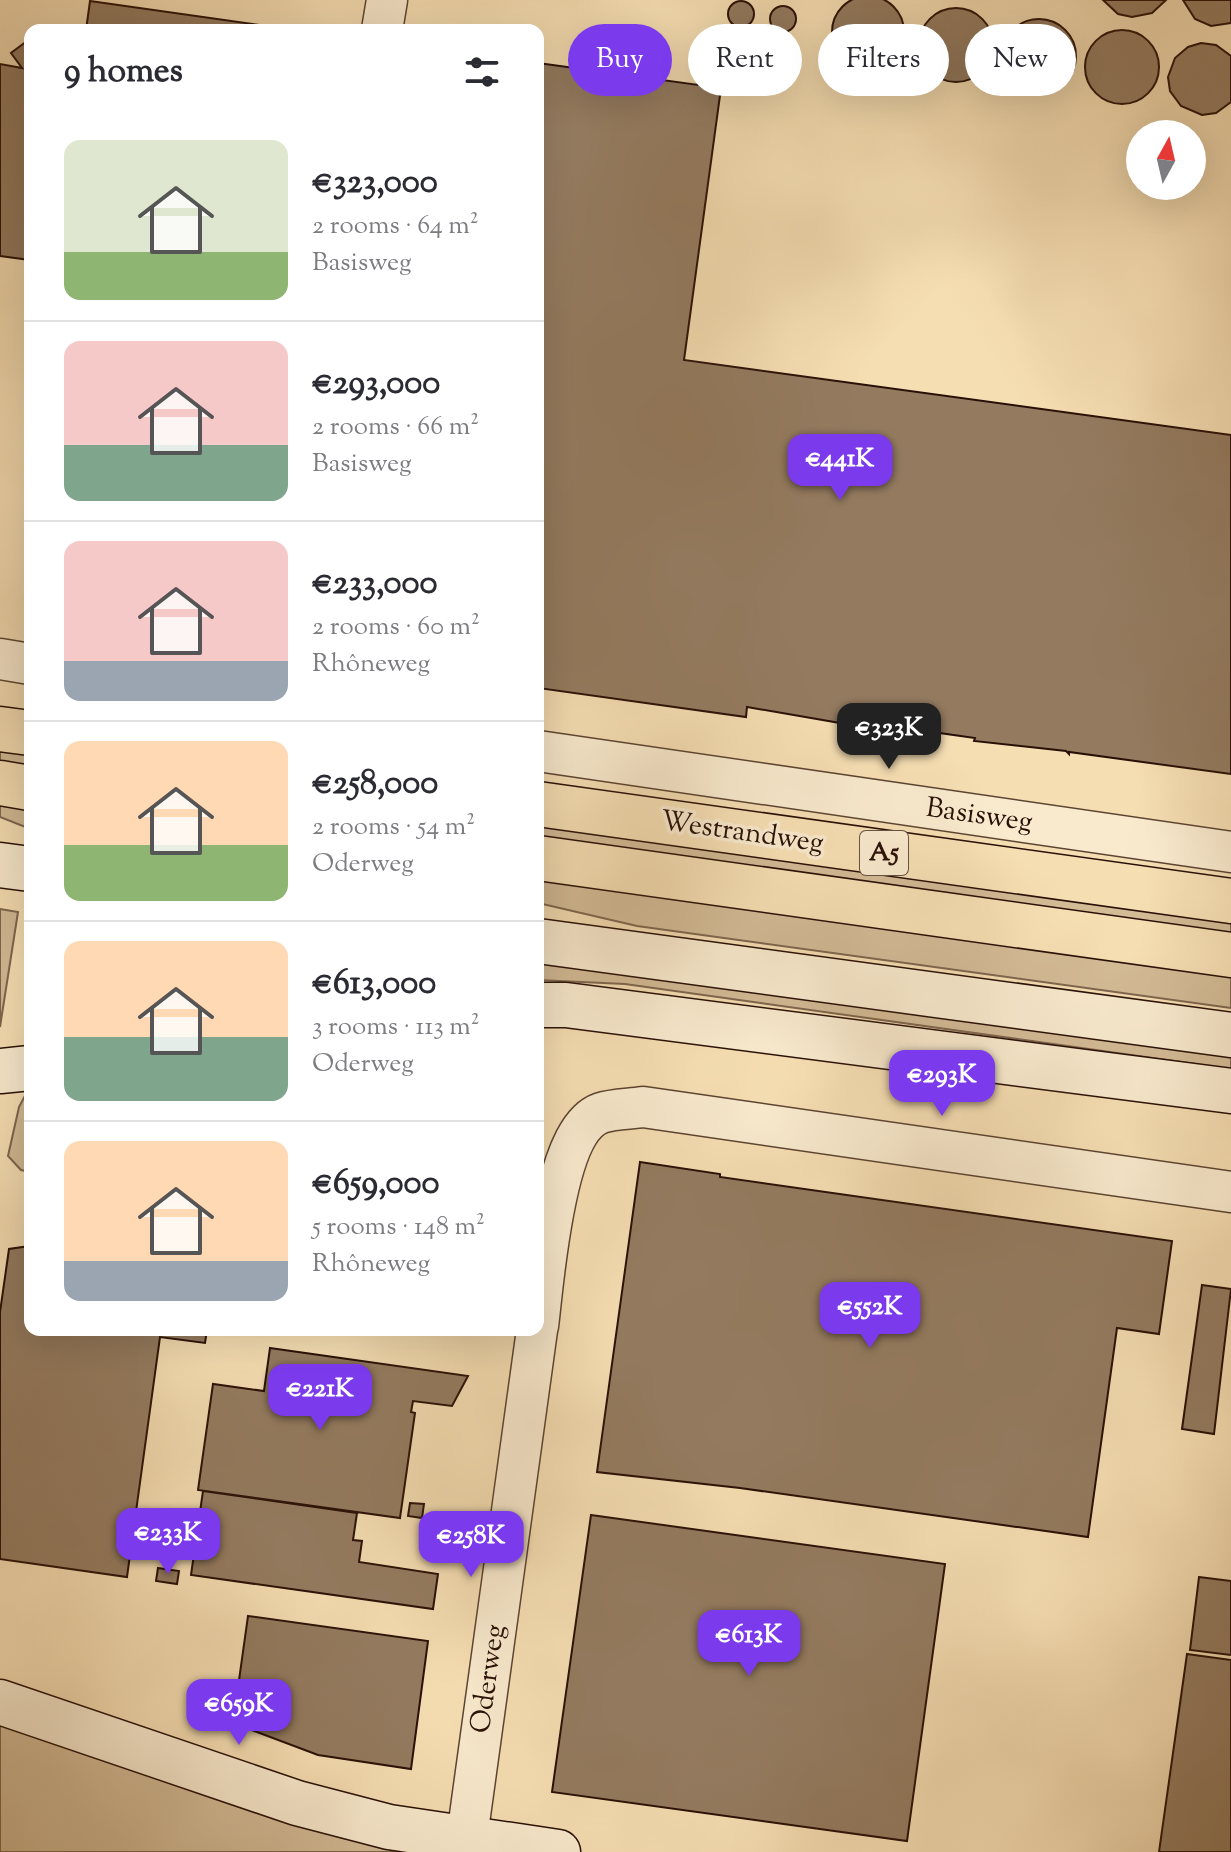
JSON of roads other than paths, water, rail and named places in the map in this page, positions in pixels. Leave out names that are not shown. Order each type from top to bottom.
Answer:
[{"type":"highway","points":[[0,729],[24,732]]},
{"type":"highway","points":[[0,783],[24,787]]},
{"type":"highway","name":"Westrandweg","points":[[544,805],[1231,901]]},
{"type":"highway","name":"Westrandweg","points":[[544,859],[1231,955]]},
{"type":"main road","points":[[0,865],[24,868]]},
{"type":"main road","points":[[544,942],[1231,1035]]},
{"type":"main road","points":[[544,1005],[566,1005],[913,1047],[1231,1091]]},
{"type":"main road","points":[[0,1702],[297,1803],[389,1827],[558,1852]]},
{"type":"street","points":[[383,24],[387,0]]},
{"type":"street","name":"Basisweg","points":[[544,752],[1231,852]]},
{"type":"street","name":"Oderweg","points":[[544,1285],[559,1178],[576,1136],[598,1113],[643,1107],[1231,1192]]},
{"type":"street","name":"Oderweg","points":[[467,1837],[537,1336]]}]
